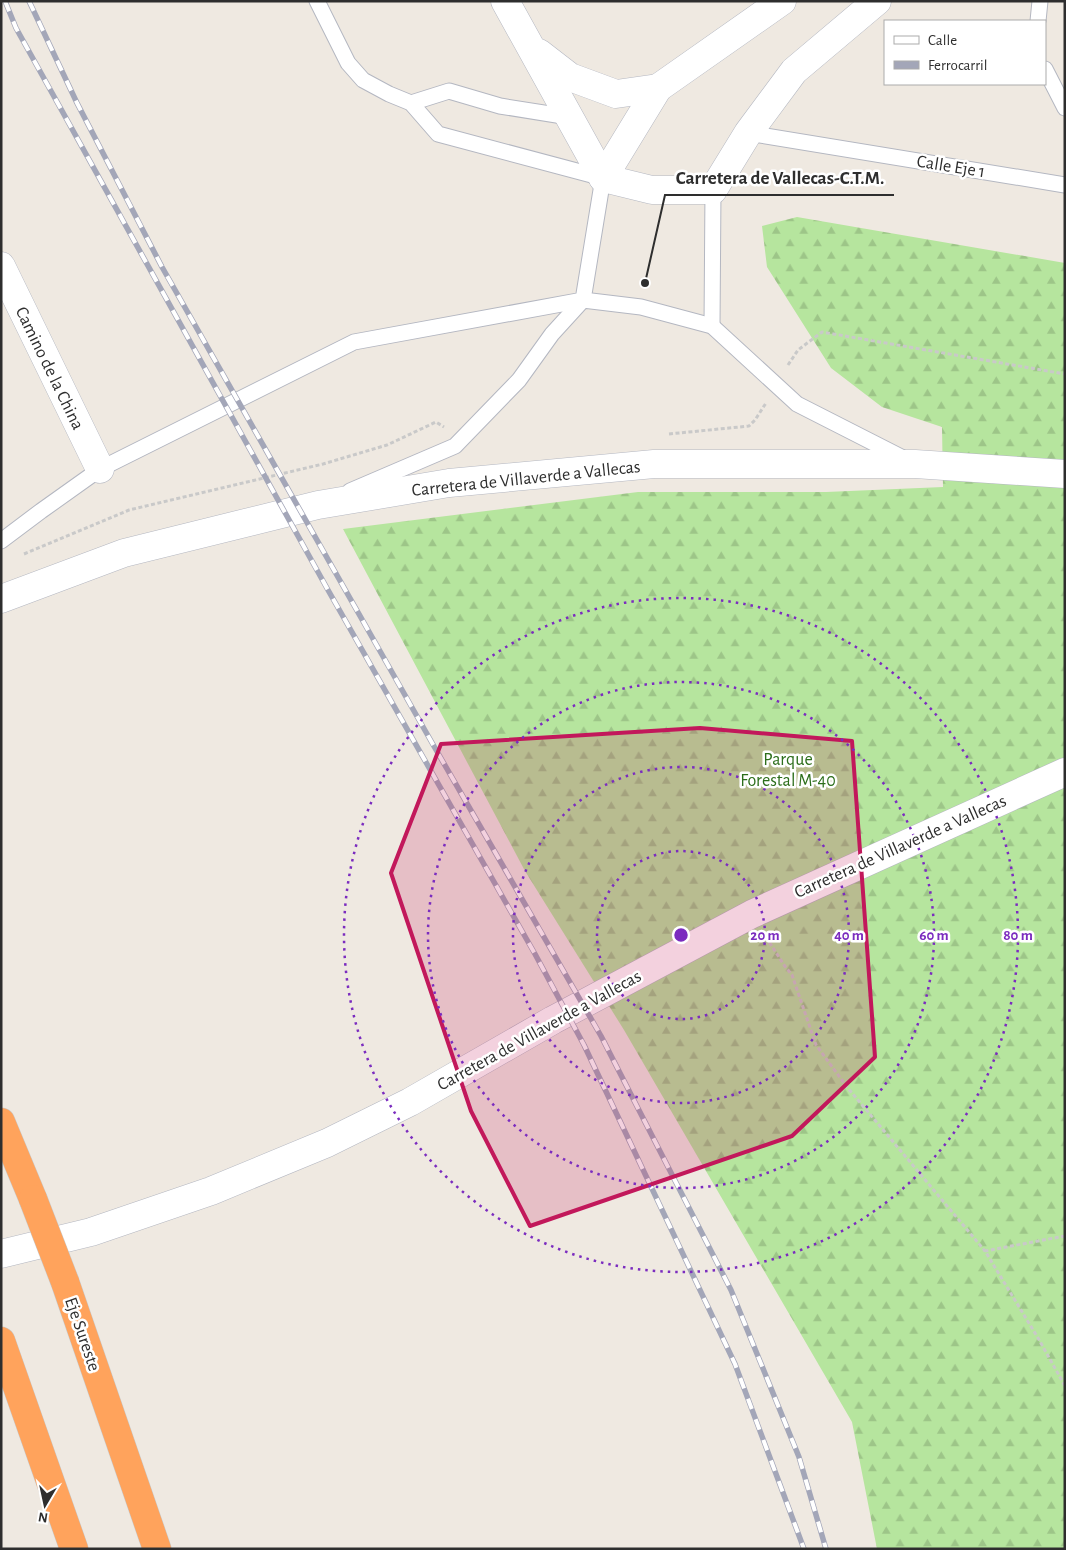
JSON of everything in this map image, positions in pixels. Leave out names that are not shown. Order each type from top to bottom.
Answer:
[{"type":"highway","name":"Eje Sureste","points":[[1,1122],[65,1282],[157,1549]]},
{"type":"highway","points":[[1,1341],[74,1549]]},
{"type":"main road","points":[[505,1],[603,178],[652,190],[712,190],[748,133],[794,71],[877,1]]},
{"type":"main road","points":[[603,178],[658,88],[782,1]]},
{"type":"main road","points":[[529,45],[570,77],[616,94],[658,88]]},
{"type":"main road","name":"Camino de la China","points":[[1,266],[100,469]]},
{"type":"main road","name":"Carretera de Villaverde a Vallecas","points":[[1,599],[124,553],[318,505],[449,483],[654,464],[915,464],[1065,474]]},
{"type":"main road","name":"Carretera de Villaverde a Vallecas","points":[[1,1254],[109,1226],[211,1191],[327,1144],[410,1102],[553,1020],[752,914],[1065,772]]},
{"type":"lane","points":[[316,1],[348,63],[362,80],[411,103],[438,134],[603,178],[583,300],[552,334],[519,380],[454,446],[318,505]]},
{"type":"lane","points":[[1038,20],[1040,1]]},
{"type":"lane","points":[[1046,71],[1065,108]]},
{"type":"lane","points":[[411,103],[449,91],[500,106],[569,117]]},
{"type":"lane","name":"Calle Eje 1","points":[[748,133],[1065,185]]},
{"type":"lane","points":[[712,190],[712,326]]},
{"type":"lane","points":[[1,541],[100,469],[354,342],[583,300],[641,307],[712,326],[797,404],[915,464]]},
{"type":"path","points":[[798,350],[822,332],[1065,374]]},
{"type":"path","points":[[16,557],[129,510],[387,445],[436,422],[448,429]]},
{"type":"path","points":[[784,966],[792,975],[816,1045],[847,1087],[985,1251],[1065,1386]]},
{"type":"path","points":[[985,1251],[1065,1236]]},
{"type":"highlighted area","points":[[700,728],[852,741],[875,1057],[792,1136],[530,1226],[471,1111],[391,873],[441,744]]},
{"type":"green space","name":"Parque Forestal M-40","points":[[797,217],[1065,263],[1065,1549],[877,1549],[852,1422],[624,1030],[525,871],[343,529],[638,492],[826,492],[943,487],[942,427],[882,407],[831,368],[767,267],[762,226]]},
{"type":"railway","points":[[5,1],[16,28],[328,590],[535,954],[584,1045],[735,1364],[804,1549]]},
{"type":"railway","points":[[29,1],[77,103],[162,267],[601,1036],[731,1290],[799,1457],[826,1549]]},
{"type":"place","name":"Carretera de Vallecas-C.T.M.","points":[[645,283]]}]
